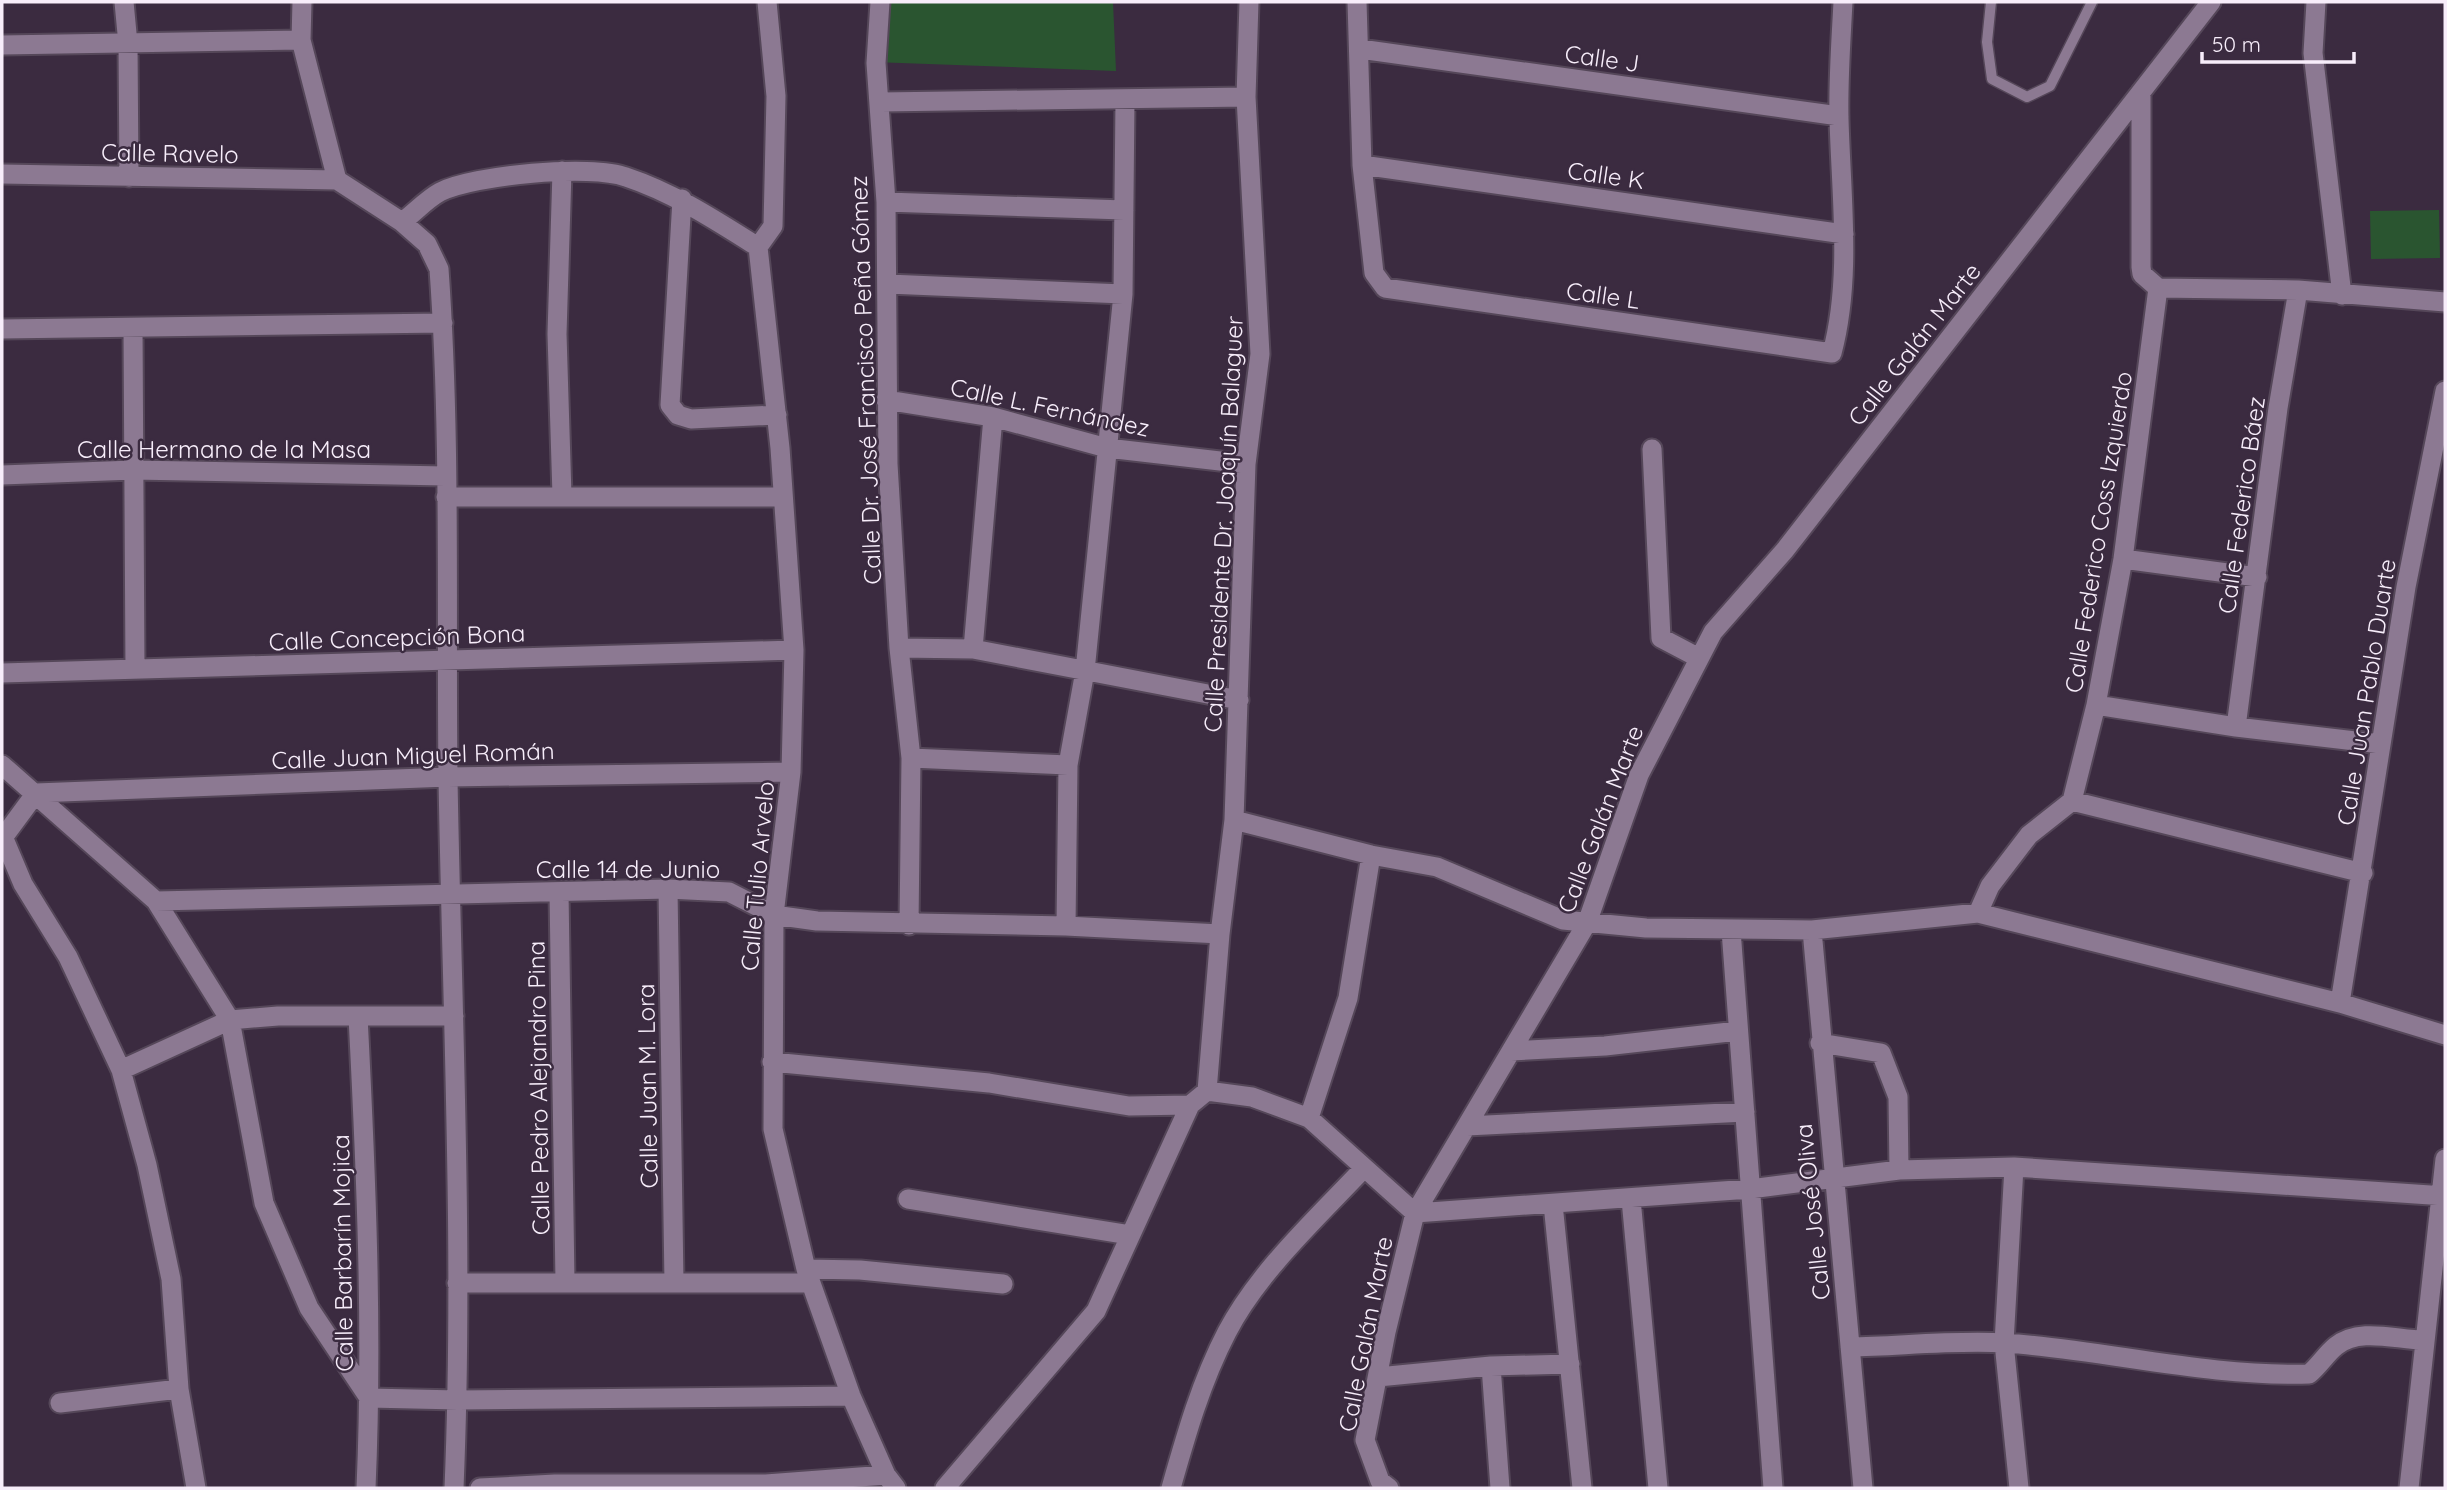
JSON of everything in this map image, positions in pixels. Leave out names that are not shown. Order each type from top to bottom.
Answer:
[{"type":"street","points":[[124,2],[128,44],[129,177]]},
{"type":"street","points":[[302,2],[301,40],[337,180],[402,222],[427,244],[439,269],[443,323],[449,661],[448,777],[454,1016],[458,1400],[454,1488]]},
{"type":"street","points":[[402,222],[441,191],[504,176],[562,171],[623,175],[682,199],[758,247],[773,226],[776,96],[767,2]]},
{"type":"street","name":"Calle Dr. José Francisco Peña Gómez","points":[[880,2],[876,63],[881,102],[886,202],[886,400],[899,648],[911,758],[909,925]]},
{"type":"street","name":"Calle Presidente Dr. Joaquín Balaguer","points":[[1207,1090],[1220,934],[1234,820],[1246,464],[1260,354],[1246,97],[1249,2]]},
{"type":"street","points":[[1357,2],[1362,165]]},
{"type":"street","points":[[1843,2],[1839,116],[1844,234]]},
{"type":"street","name":"Calle Galán Marte","points":[[1389,1488],[1380,1481],[1365,1440],[1415,1213],[1587,923],[1639,775],[1713,632],[1785,550],[2211,2]]},
{"type":"street","points":[[2315,2],[2313,53],[2342,295]]},
{"type":"street","points":[[2,45],[301,40]]},
{"type":"street","name":"Calle J","points":[[1360,49],[1839,116]]},
{"type":"street","points":[[2140,92],[2141,267],[2143,274],[2158,288],[2298,290],[2445,302]]},
{"type":"street","points":[[881,102],[1125,101],[1246,97]]},
{"type":"street","points":[[1066,926],[1068,765],[1085,671],[1123,294],[1125,101]]},
{"type":"street","name":"Calle K","points":[[1362,165],[1844,234]]},
{"type":"street","name":"Calle L","points":[[1362,165],[1374,274],[1385,288],[1832,353],[1837,335],[1844,234]]},
{"type":"street","points":[[562,171],[557,334],[562,496]]},
{"type":"street","name":"Calle Ravelo","points":[[2,174],[337,180]]},
{"type":"street","points":[[682,199],[670,405],[678,415],[691,419],[777,415]]},
{"type":"street","points":[[886,202],[1124,210]]},
{"type":"street","name":"Calle Tulio Arvelo","points":[[758,247],[777,415],[794,650],[791,772],[774,915],[773,1129],[809,1276],[851,1396],[891,1481]]},
{"type":"street","points":[[888,284],[1123,294]]},
{"type":"street","name":"Calle Federico Coss Izquierdo","points":[[2072,801],[2096,705],[2123,559],[2158,288]]},
{"type":"street","name":"Calle Federico Báez","points":[[2236,727],[2278,408],[2298,290]]},
{"type":"street","points":[[2,329],[443,323]]},
{"type":"street","points":[[133,329],[135,669]]},
{"type":"street","name":"Calle Juan Pablo Duarte","points":[[2340,1003],[2406,587],[2445,391]]},
{"type":"street","name":"Calle L. Fernández","points":[[886,400],[993,417],[1107,448],[1246,464]]},
{"type":"street","points":[[973,649],[993,417]]},
{"type":"street","points":[[1652,449],[1661,638],[1699,658]]},
{"type":"street","name":"Calle Hermano de la Masa","points":[[2,475],[132,470],[445,476]]},
{"type":"street","points":[[446,497],[782,497]]},
{"type":"street","points":[[2123,559],[2257,577]]},
{"type":"street","points":[[899,648],[973,649],[1239,700]]},
{"type":"street","name":"Calle Concepción Bona","points":[[2,673],[794,650]]},
{"type":"street","points":[[2096,705],[2236,727],[2381,744]]},
{"type":"street","points":[[911,758],[1068,765]]},
{"type":"street","points":[[2,765],[156,901],[230,1020],[264,1203],[309,1308],[369,1398],[458,1400],[851,1396]]},
{"type":"street","name":"Calle Juan Miguel Román","points":[[36,793],[448,777],[791,772]]},
{"type":"street","points":[[36,793],[3,839],[23,884],[68,957],[121,1069],[147,1165],[171,1279],[179,1389],[196,1488]]},
{"type":"street","points":[[1978,913],[1990,886],[2029,835],[2072,801],[2362,873]]},
{"type":"street","points":[[1234,820],[1371,855],[1437,867],[1563,920],[1731,930],[1812,930],[1978,913],[2340,1003],[2445,1035]]},
{"type":"street","points":[[1310,1118],[1348,998],[1371,855]]},
{"type":"street","name":"Calle 14 de Junio","points":[[156,901],[668,889],[729,892],[774,915],[817,921],[909,925],[1066,926],[1220,934]]},
{"type":"street","name":"Calle Juan M. Lora","points":[[668,889],[674,1283]]},
{"type":"street","name":"Calle Pedro Alejandro Pina","points":[[559,892],[565,1282]]},
{"type":"street","points":[[1731,930],[1773,1488]]},
{"type":"street","name":"Calle José Oliva","points":[[1812,930],[1820,1043],[1863,1488]]},
{"type":"street","points":[[121,1069],[230,1020],[278,1016],[454,1016]]},
{"type":"street","name":"Calle Barbarín Mojica","points":[[358,1016],[365,1167],[369,1398],[366,1488]]},
{"type":"street","points":[[1511,1051],[1605,1046],[1738,1031]]},
{"type":"street","points":[[1820,1043],[1881,1053],[1898,1097],[1899,1170]]},
{"type":"street","points":[[772,1062],[989,1083],[1129,1106],[1190,1105]]},
{"type":"street","points":[[945,1488],[1096,1311],[1190,1105],[1207,1090],[1252,1097],[1310,1118],[1415,1213],[1750,1189],[1899,1170],[2014,1167],[2443,1196]]},
{"type":"street","points":[[1467,1126],[1745,1111]]},
{"type":"street","points":[[2409,1488],[2445,1159]]},
{"type":"street","points":[[2014,1167],[2004,1343],[2019,1488]]},
{"type":"street","points":[[1171,1488],[1194,1406],[1228,1330],[1276,1262],[1364,1168]]},
{"type":"street","points":[[908,1199],[1130,1236]]},
{"type":"street","points":[[1631,1199],[1644,1367],[1658,1488]]},
{"type":"street","points":[[1553,1204],[1582,1488]]},
{"type":"street","points":[[457,1283],[674,1283],[809,1276],[860,1270],[1003,1284]]},
{"type":"street","points":[[1850,1347],[2004,1343],[2249,1373],[2309,1374],[2334,1347],[2350,1338],[2370,1335],[2424,1340]]},
{"type":"street","points":[[1378,1377],[1491,1366],[1570,1364]]},
{"type":"street","points":[[1491,1366],[1500,1488]]},
{"type":"street","points":[[60,1403],[179,1389]]},
{"type":"street","points":[[480,1488],[891,1481]]},
{"type":"lane","points":[[1991,2],[1987,42],[1993,79],[2027,97],[2050,86],[2090,2]]},
{"type":"green space","points":[[882,2],[1113,2],[1116,71],[873,62]]},
{"type":"green space","points":[[2439,210],[2440,258],[2371,259],[2370,211]]}]
